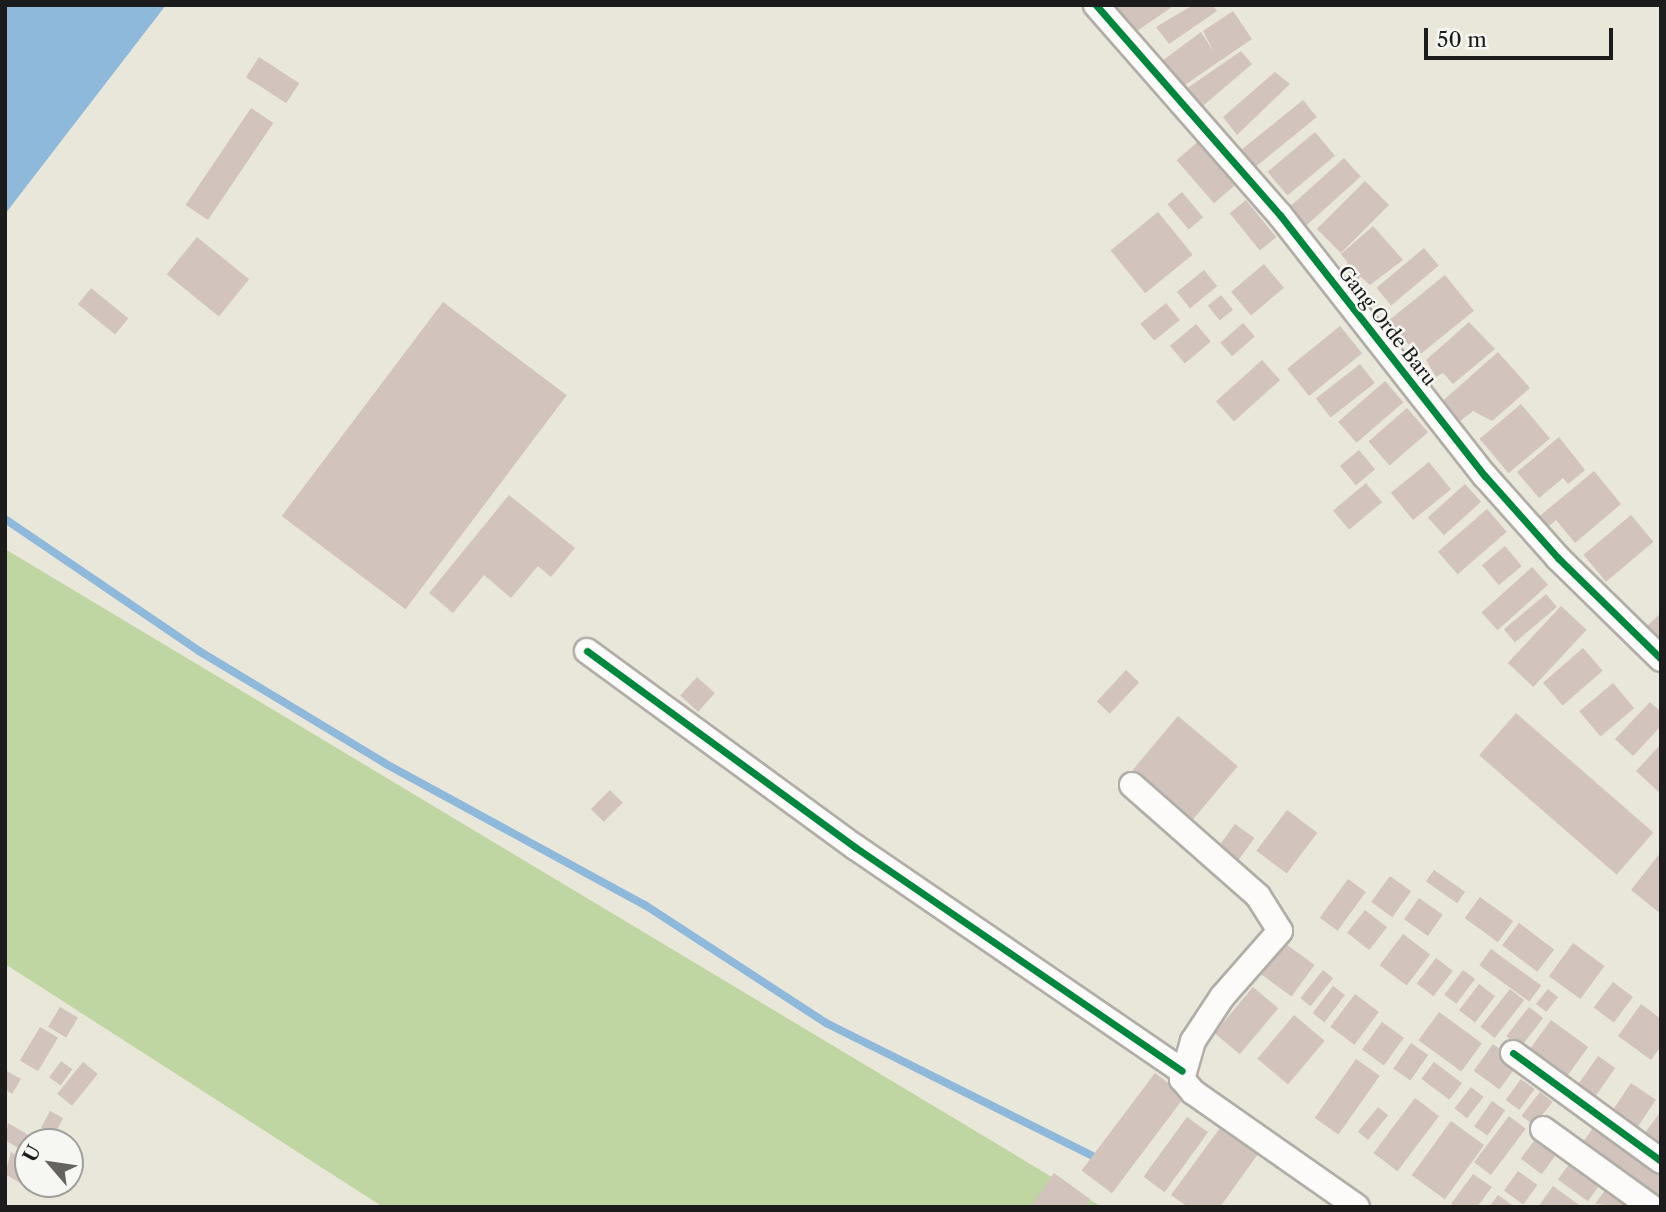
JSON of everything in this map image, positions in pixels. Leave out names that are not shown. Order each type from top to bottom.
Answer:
[{"type":"street","name":"Gang Orde Baru","points":[[1096,5],[1272,206],[1485,476],[1558,558],[1661,659]]},
{"type":"street","points":[[587,651],[855,847],[1182,1071]]},
{"type":"street","points":[[1132,785],[1258,896],[1280,931],[1222,997],[1193,1041],[1182,1071],[1182,1080],[1193,1091],[1357,1207]]},
{"type":"street","points":[[1513,1053],[1661,1161]]},
{"type":"street","points":[[1543,1129],[1651,1207]]},
{"type":"green space","points":[[5,549],[1102,1207],[383,1207],[5,964]]},
{"type":"water","points":[[5,5],[166,5],[5,214]]},
{"type":"building","points":[[1104,5],[1175,5],[1128,37]]},
{"type":"building","points":[[1193,5],[1213,5],[1217,11],[1169,44],[1156,27]]},
{"type":"building","points":[[1233,11],[1252,39],[1179,89],[1158,64],[1201,32],[1214,52],[1203,31]]},
{"type":"building","points":[[1241,51],[1252,64],[1197,111],[1183,91]]},
{"type":"building","points":[[259,57],[299,83],[286,103],[246,77]]},
{"type":"building","points":[[1275,72],[1290,84],[1237,135],[1223,117]]},
{"type":"building","points":[[1303,100],[1317,117],[1253,169],[1239,152]]},
{"type":"building","points":[[251,108],[273,123],[208,220],[186,205]]},
{"type":"building","points":[[1315,132],[1335,156],[1287,196],[1268,172]]},
{"type":"building","points":[[1200,140],[1237,183],[1214,203],[1177,160]]},
{"type":"building","points":[[1344,158],[1361,177],[1301,230],[1285,212]]},
{"type":"building","points":[[1365,181],[1389,205],[1341,253],[1317,229]]},
{"type":"building","points":[[1182,192],[1203,217],[1189,229],[1167,204]]},
{"type":"building","points":[[1246,200],[1276,237],[1260,251],[1230,213]]},
{"type":"building","points":[[1158,212],[1193,255],[1145,293],[1111,250]]},
{"type":"building","points":[[1373,226],[1403,260],[1370,285],[1361,277],[1353,282],[1342,269],[1348,263],[1341,254]]},
{"type":"building","points":[[197,237],[249,279],[219,316],[167,274]]},
{"type":"building","points":[[1424,248],[1439,266],[1391,305],[1377,288]]},
{"type":"building","points":[[1264,264],[1284,288],[1251,315],[1231,292]]},
{"type":"building","points":[[1204,270],[1217,286],[1190,308],[1177,292]]},
{"type":"building","points":[[1445,275],[1474,311],[1418,356],[1389,320]]},
{"type":"building","points":[[91,288],[128,318],[115,335],[78,304]]},
{"type":"building","points":[[1221,295],[1233,310],[1220,320],[1208,306]]},
{"type":"building","points":[[443,302],[567,395],[406,609],[282,516]]},
{"type":"building","points":[[1166,303],[1180,320],[1154,341],[1140,324]]},
{"type":"building","points":[[1469,322],[1495,349],[1453,384],[1443,373],[1436,377],[1426,360]]},
{"type":"building","points":[[1243,323],[1255,337],[1232,356],[1220,343]]},
{"type":"building","points":[[1196,324],[1211,342],[1185,363],[1170,346]]},
{"type":"building","points":[[1340,326],[1362,353],[1309,396],[1287,369]]},
{"type":"building","points":[[1498,352],[1530,388],[1492,421],[1473,411],[1454,426],[1437,406]]},
{"type":"building","points":[[1262,360],[1280,380],[1234,422],[1216,401]]},
{"type":"building","points":[[1360,364],[1375,383],[1331,417],[1316,398]]},
{"type":"building","points":[[1385,381],[1403,402],[1357,443],[1338,422]]},
{"type":"building","points":[[1521,404],[1550,438],[1509,473],[1480,439]]},
{"type":"building","points":[[1407,408],[1428,432],[1390,466],[1369,441]]},
{"type":"building","points":[[1559,437],[1585,470],[1568,484],[1563,478],[1539,498],[1517,472]]},
{"type":"building","points":[[1359,450],[1375,469],[1356,485],[1340,466]]},
{"type":"building","points":[[1429,462],[1451,489],[1413,520],[1391,493]]},
{"type":"building","points":[[1594,471],[1621,504],[1575,543],[1556,520],[1545,530],[1536,519]]},
{"type":"building","points":[[1366,483],[1382,502],[1349,530],[1333,511]]},
{"type":"building","points":[[1465,484],[1481,502],[1444,535],[1428,517]]},
{"type":"building","points":[[509,495],[575,548],[551,577],[538,566],[511,598],[484,575],[453,613],[429,593]]},
{"type":"building","points":[[1487,509],[1507,532],[1458,574],[1438,552]]},
{"type":"building","points":[[1631,515],[1653,542],[1606,582],[1584,555]]},
{"type":"building","points":[[1505,546],[1522,566],[1499,585],[1482,565]]},
{"type":"building","points":[[1532,567],[1548,585],[1498,630],[1481,613]]},
{"type":"building","points":[[1546,594],[1557,607],[1515,642],[1504,629]]},
{"type":"building","points":[[1561,606],[1587,630],[1533,687],[1508,663]]},
{"type":"building","points":[[1661,613],[1661,639],[1647,626]]},
{"type":"building","points":[[1583,648],[1603,671],[1563,705],[1543,683]]},
{"type":"building","points":[[1126,670],[1139,682],[1110,714],[1097,701]]},
{"type":"building","points":[[697,677],[715,693],[698,712],[680,696]]},
{"type":"building","points":[[1613,683],[1634,708],[1601,737],[1579,711]]},
{"type":"building","points":[[1650,702],[1661,712],[1661,726],[1633,756],[1615,739]]},
{"type":"building","points":[[1516,713],[1653,832],[1617,875],[1479,755]]},
{"type":"building","points":[[1178,716],[1238,766],[1188,825],[1129,775]]},
{"type":"building","points":[[1661,744],[1661,794],[1636,771]]},
{"type":"building","points":[[610,790],[623,803],[604,822],[591,809]]},
{"type":"building","points":[[1287,810],[1317,833],[1287,874],[1256,851]]},
{"type":"building","points":[[1235,824],[1254,838],[1239,860],[1219,846]]},
{"type":"building","points":[[1661,852],[1661,914],[1631,890]]},
{"type":"building","points":[[1434,870],[1465,892],[1457,903],[1426,881]]},
{"type":"building","points":[[1390,876],[1411,891],[1392,917],[1371,902]]},
{"type":"building","points":[[1348,879],[1366,892],[1338,931],[1320,918]]},
{"type":"building","points":[[1480,897],[1513,921],[1498,942],[1465,918]]},
{"type":"building","points":[[1419,898],[1443,915],[1428,936],[1404,919]]},
{"type":"building","points":[[1365,910],[1387,927],[1369,950],[1347,933]]},
{"type":"building","points":[[1519,923],[1554,949],[1537,972],[1502,945]]},
{"type":"building","points":[[1403,934],[1430,954],[1407,986],[1380,965]]},
{"type":"building","points":[[1283,942],[1315,965],[1292,996],[1260,974]]},
{"type":"building","points":[[1573,943],[1605,966],[1580,999],[1549,976]]},
{"type":"building","points":[[1491,949],[1541,985],[1529,1002],[1479,965]]},
{"type":"building","points":[[1436,958],[1453,971],[1434,996],[1417,984]]},
{"type":"building","points":[[1323,970],[1333,978],[1310,1006],[1300,998]]},
{"type":"building","points":[[1463,970],[1475,979],[1456,1004],[1444,995]]},
{"type":"building","points":[[1613,982],[1633,997],[1614,1023],[1594,1008]]},
{"type":"building","points":[[1479,984],[1495,996],[1475,1022],[1459,1010]]},
{"type":"building","points":[[1333,986],[1345,995],[1325,1022],[1313,1013]]},
{"type":"building","points":[[1253,987],[1278,1008],[1240,1054],[1214,1033]]},
{"type":"building","points":[[1510,989],[1524,1000],[1495,1038],[1480,1027]]},
{"type":"building","points":[[1548,989],[1558,997],[1546,1012],[1536,1004]]},
{"type":"building","points":[[1355,994],[1379,1012],[1354,1045],[1330,1027]]},
{"type":"building","points":[[1641,1004],[1661,1019],[1661,1046],[1651,1060],[1618,1036]]},
{"type":"building","points":[[60,1007],[78,1018],[66,1038],[48,1027]]},
{"type":"building","points":[[1529,1007],[1543,1018],[1520,1047],[1506,1036]]},
{"type":"building","points":[[1439,1012],[1482,1043],[1461,1071],[1418,1040]]},
{"type":"building","points":[[1294,1015],[1325,1041],[1288,1084],[1257,1059]]},
{"type":"building","points":[[1551,1020],[1588,1047],[1561,1084],[1524,1057]]},
{"type":"building","points":[[1382,1022],[1404,1038],[1384,1065],[1362,1050]]},
{"type":"building","points":[[40,1027],[58,1038],[38,1071],[20,1060]]},
{"type":"building","points":[[1411,1043],[1428,1055],[1410,1080],[1393,1068]]},
{"type":"building","points":[[1493,1044],[1519,1063],[1499,1090],[1474,1071]]},
{"type":"building","points":[[1598,1056],[1615,1068],[1593,1100],[1576,1088]]},
{"type":"building","points":[[1356,1059],[1380,1076],[1338,1135],[1315,1118]]},
{"type":"building","points":[[61,1061],[72,1069],[61,1085],[49,1077]]},
{"type":"building","points":[[83,1062],[98,1074],[72,1106],[57,1094]]},
{"type":"building","points":[[1434,1062],[1462,1083],[1449,1100],[1421,1079]]},
{"type":"building","points":[[5,1070],[21,1079],[12,1094],[5,1089]]},
{"type":"building","points":[[1155,1073],[1185,1096],[1112,1193],[1082,1170]]},
{"type":"building","points":[[1521,1079],[1535,1089],[1519,1110],[1506,1100]]},
{"type":"building","points":[[1631,1083],[1656,1100],[1634,1133],[1609,1116]]},
{"type":"building","points":[[1471,1087],[1484,1097],[1467,1118],[1454,1108]]},
{"type":"building","points":[[1540,1092],[1553,1102],[1534,1125],[1522,1116]]},
{"type":"building","points":[[1415,1098],[1439,1116],[1397,1171],[1373,1153]]},
{"type":"building","points":[[1492,1101],[1505,1110],[1487,1136],[1474,1126]]},
{"type":"building","points":[[1378,1107],[1388,1115],[1368,1140],[1358,1132]]},
{"type":"building","points":[[50,1111],[63,1118],[58,1128],[42,1128]]},
{"type":"building","points":[[1661,1111],[1661,1151],[1642,1137]]},
{"type":"building","points":[[1509,1116],[1526,1129],[1491,1175],[1474,1162]]},
{"type":"building","points":[[1187,1117],[1208,1132],[1165,1192],[1144,1177]]},
{"type":"building","points":[[1451,1121],[1484,1145],[1445,1199],[1412,1175]]},
{"type":"building","points":[[1597,1122],[1661,1168],[1661,1203],[1577,1151]]},
{"type":"building","points":[[8,1123],[16,1128],[14,1128],[14,1145],[5,1140]]},
{"type":"building","points":[[1220,1128],[1258,1154],[1220,1207],[1188,1207],[1171,1195]]},
{"type":"building","points":[[1540,1133],[1561,1149],[1542,1174],[1521,1159]]},
{"type":"building","points":[[11,1152],[14,1154],[14,1179],[5,1174]]},
{"type":"building","points":[[1572,1160],[1602,1182],[1588,1201],[1558,1179]]},
{"type":"building","points":[[1518,1171],[1537,1185],[1523,1205],[1504,1190]]},
{"type":"building","points":[[1054,1173],[1090,1199],[1085,1207],[1030,1207]]},
{"type":"building","points":[[1473,1174],[1492,1187],[1477,1207],[1455,1207],[1451,1204]]},
{"type":"building","points":[[1553,1186],[1582,1207],[1538,1207]]},
{"type":"building","points":[[1608,1186],[1632,1207],[1595,1204]]},
{"type":"building","points":[[1498,1195],[1515,1207],[1489,1207]]},
{"type":"waterway","points":[[5,519],[199,651],[386,764],[645,905],[826,1023],[1093,1156]]},
{"type":"cycle path","points":[[1096,5],[1280,215],[1485,476],[1558,558],[1661,659]]},
{"type":"cycle path","points":[[587,651],[855,847],[1182,1071]]},
{"type":"cycle path","points":[[1513,1053],[1661,1161]]}]
